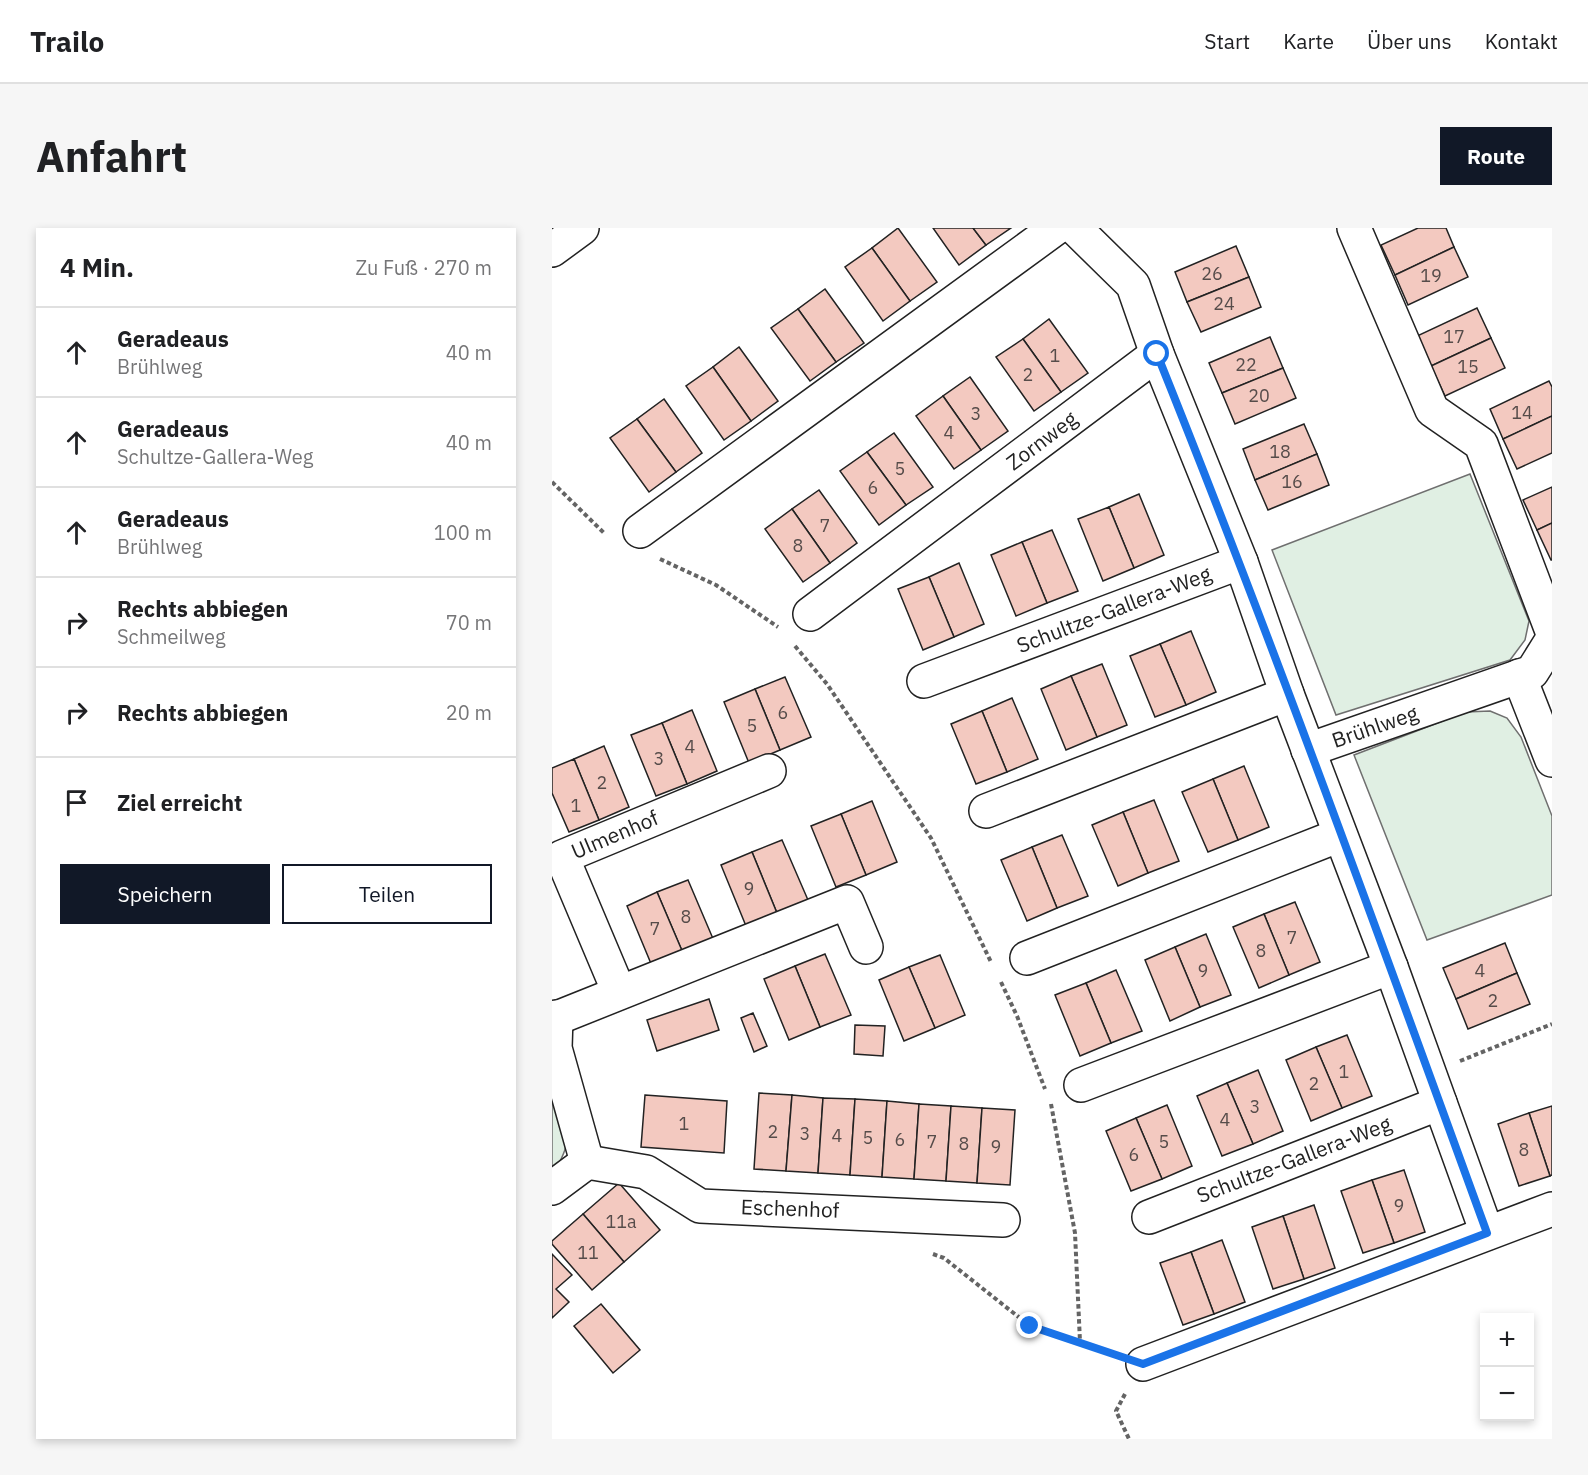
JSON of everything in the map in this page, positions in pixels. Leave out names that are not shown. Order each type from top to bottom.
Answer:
[{"type":"street","points":[[552,250],[582,228]]},
{"type":"street","points":[[1354,228],[1432,410],[1481,444],[1552,631]]},
{"type":"street","points":[[649,544],[1072,229],[1133,285],[1157,354],[1241,562],[1308,750]]},
{"type":"street","name":"Zornweg","points":[[810,614],[1157,354]]},
{"type":"street","name":"Schultze-Gallera-Weg","points":[[924,681],[1241,562]]},
{"type":"street","name":"Brühlweg","points":[[1487,1233],[1391,967],[1308,750],[1532,672],[1552,640]]},
{"type":"street","points":[[1519,676],[1552,760]]},
{"type":"street","points":[[986,811],[1287,694]]},
{"type":"street","name":"Ulmenhof","points":[[619,992],[562,857],[769,771]]},
{"type":"street","points":[[1027,958],[1340,835]]},
{"type":"street","points":[[552,1188],[587,1162],[555,1048],[554,1018],[847,902],[866,947]]},
{"type":"street","points":[[1081,1085],[1391,967]]},
{"type":"street","name":"Schultze-Gallera-Weg","points":[[1149,1217],[1434,1088]]},
{"type":"street","name":"Eschenhof","points":[[587,1162],[646,1172],[699,1206],[1003,1220]]},
{"type":"street","points":[[1143,1364],[1552,1209]]},
{"type":"path","points":[[552,482],[598,530],[620,545],[649,544],[748,605],[785,636]]},
{"type":"path","points":[[792,644],[827,684],[931,838],[993,967]]},
{"type":"path","points":[[998,977],[1017,1016],[1052,1107],[1075,1233],[1080,1342]]},
{"type":"path","points":[[1434,1088],[1552,1024]]},
{"type":"path","points":[[926,1251],[944,1258],[1030,1326],[1143,1364],[1116,1411],[1129,1439]]},
{"type":"green space","points":[[1470,474],[1529,621],[1525,640],[1510,660],[1336,715],[1272,550]]},
{"type":"green space","points":[[1490,711],[1507,718],[1521,737],[1552,816],[1552,895],[1427,940],[1354,755],[1466,712]]},
{"type":"green space","points":[[552,1082],[565,1119],[567,1139],[560,1161],[552,1174]]},
{"type":"building","points":[[898,228],[937,282],[910,301],[872,248]]},
{"type":"building","points":[[933,228],[973,228],[986,245],[959,265]]},
{"type":"building","points":[[973,228],[1011,228],[986,245]]},
{"type":"building","points":[[1418,228],[1446,228],[1454,247],[1395,275],[1381,245]]},
{"type":"building","points":[[1236,246],[1249,277],[1187,302],[1175,272]]},
{"type":"building","points":[[1454,247],[1468,277],[1408,305],[1395,275]]},
{"type":"building","points":[[872,248],[910,301],[883,321],[845,267]]},
{"type":"building","points":[[1249,277],[1261,307],[1201,332],[1187,302]]},
{"type":"building","points":[[825,289],[864,343],[836,362],[798,309]]},
{"type":"building","points":[[1477,308],[1491,338],[1431,366],[1417,336]]},
{"type":"building","points":[[798,309],[836,362],[810,381],[771,328]]},
{"type":"building","points":[[1049,319],[1088,373],[1061,392],[1023,339]]},
{"type":"building","points":[[1270,337],[1283,368],[1222,393],[1209,363]]},
{"type":"building","points":[[1491,338],[1505,368],[1445,396],[1431,366]]},
{"type":"building","points":[[1023,339],[1061,392],[1034,411],[996,357]]},
{"type":"building","points":[[739,347],[778,401],[751,421],[713,367]]},
{"type":"building","points":[[713,367],[751,421],[724,440],[686,386]]},
{"type":"building","points":[[1283,368],[1296,398],[1235,424],[1222,393]]},
{"type":"building","points":[[970,377],[1008,431],[981,450],[943,396]]},
{"type":"building","points":[[1549,381],[1552,387],[1552,416],[1503,439],[1490,409]]},
{"type":"building","points":[[943,396],[981,450],[954,469],[916,416]]},
{"type":"building","points":[[664,399],[702,453],[676,472],[637,419]]},
{"type":"building","points":[[1552,416],[1552,453],[1517,469],[1503,439]]},
{"type":"building","points":[[637,419],[676,472],[649,492],[610,438]]},
{"type":"building","points":[[1304,424],[1317,454],[1255,480],[1243,449]]},
{"type":"building","points":[[894,433],[933,487],[906,505],[867,452]]},
{"type":"building","points":[[867,452],[906,505],[879,525],[840,471]]},
{"type":"building","points":[[1317,454],[1329,485],[1268,510],[1255,480]]},
{"type":"building","points":[[1552,487],[1552,523],[1537,530],[1523,500]]},
{"type":"building","points":[[819,490],[857,543],[830,563],[792,509]]},
{"type":"building","points":[[1139,494],[1164,555],[1134,568],[1109,507]]},
{"type":"building","points":[[1109,507],[1134,568],[1103,581],[1078,519]]},
{"type":"building","points":[[792,509],[830,563],[803,582],[765,529]]},
{"type":"building","points":[[1552,523],[1552,560],[1551,560],[1537,530]]},
{"type":"building","points":[[1052,530],[1078,591],[1047,603],[1022,542]]},
{"type":"building","points":[[1022,542],[1047,603],[1016,616],[991,555]]},
{"type":"building","points":[[959,563],[984,624],[954,637],[929,577]]},
{"type":"building","points":[[929,577],[954,637],[923,650],[898,589]]},
{"type":"building","points":[[1191,631],[1216,692],[1186,705],[1160,644]]},
{"type":"building","points":[[1160,644],[1186,705],[1155,717],[1130,656]]},
{"type":"building","points":[[1102,664],[1127,725],[1097,737],[1071,676]]},
{"type":"building","points":[[1071,676],[1097,737],[1066,750],[1041,689]]},
{"type":"building","points":[[785,677],[811,737],[780,750],[755,689]]},
{"type":"building","points":[[755,689],[780,750],[749,763],[724,702]]},
{"type":"building","points":[[1012,698],[1038,759],[1007,772],[982,711]]},
{"type":"building","points":[[692,710],[717,771],[687,784],[662,723]]},
{"type":"building","points":[[982,711],[1007,772],[976,784],[951,724]]},
{"type":"building","points":[[662,723],[687,784],[656,796],[631,735]]},
{"type":"building","points":[[604,746],[629,807],[599,820],[574,759]]},
{"type":"building","points":[[574,759],[599,820],[569,832],[552,793],[552,768]]},
{"type":"building","points":[[1244,766],[1269,827],[1238,840],[1213,779]]},
{"type":"building","points":[[1213,779],[1238,840],[1208,852],[1182,792]]},
{"type":"building","points":[[1154,800],[1179,861],[1148,873],[1123,812]]},
{"type":"building","points":[[872,801],[897,862],[866,875],[841,814]]},
{"type":"building","points":[[1123,812],[1148,873],[1118,886],[1092,825]]},
{"type":"building","points":[[841,814],[866,875],[836,887],[811,826]]},
{"type":"building","points":[[1062,835],[1088,896],[1057,908],[1032,847]]},
{"type":"building","points":[[782,840],[808,900],[777,913],[752,852]]},
{"type":"building","points":[[1032,847],[1057,908],[1027,921],[1001,860]]},
{"type":"building","points":[[752,852],[777,913],[746,926],[721,865]]},
{"type":"building","points":[[688,880],[714,941],[683,953],[657,892]]},
{"type":"building","points":[[657,892],[683,953],[652,966],[627,906]]},
{"type":"building","points":[[1295,902],[1320,962],[1289,975],[1264,914]]},
{"type":"building","points":[[1264,914],[1289,975],[1259,988],[1233,927]]},
{"type":"building","points":[[1206,934],[1231,995],[1200,1007],[1175,947]]},
{"type":"building","points":[[1505,943],[1517,973],[1456,999],[1443,968]]},
{"type":"building","points":[[1175,947],[1200,1007],[1170,1021],[1145,960]]},
{"type":"building","points":[[825,954],[851,1015],[820,1027],[795,966]]},
{"type":"building","points":[[940,955],[965,1015],[935,1028],[909,967]]},
{"type":"building","points":[[795,966],[820,1027],[789,1040],[764,979]]},
{"type":"building","points":[[909,967],[935,1028],[904,1041],[879,980]]},
{"type":"building","points":[[1116,970],[1142,1031],[1111,1043],[1086,983]]},
{"type":"building","points":[[1517,973],[1530,1004],[1468,1029],[1456,999]]},
{"type":"building","points":[[1086,983],[1111,1043],[1080,1056],[1055,995]]},
{"type":"building","points":[[709,999],[719,1030],[657,1051],[647,1020]]},
{"type":"building","points":[[753,1013],[767,1046],[754,1052],[741,1018]]},
{"type":"building","points":[[855,1025],[885,1026],[883,1056],[854,1054]]},
{"type":"building","points":[[1347,1035],[1372,1096],[1342,1108],[1316,1047]]},
{"type":"building","points":[[1316,1047],[1342,1108],[1311,1121],[1286,1060]]},
{"type":"building","points":[[1258,1070],[1283,1131],[1253,1144],[1227,1083]]},
{"type":"building","points":[[1227,1083],[1253,1144],[1222,1156],[1197,1096]]},
{"type":"building","points":[[759,1093],[792,1095],[786,1171],[754,1169]]},
{"type":"building","points":[[645,1095],[727,1101],[724,1153],[641,1147]]},
{"type":"building","points":[[792,1095],[823,1098],[818,1173],[786,1171]]},
{"type":"building","points":[[823,1098],[855,1099],[850,1175],[818,1173]]},
{"type":"building","points":[[855,1099],[887,1101],[882,1177],[850,1175]]},
{"type":"building","points":[[887,1101],[919,1104],[914,1179],[882,1177]]},
{"type":"building","points":[[919,1104],[951,1106],[946,1181],[914,1179]]},
{"type":"building","points":[[1167,1105],[1192,1166],[1162,1179],[1136,1118]]},
{"type":"building","points":[[951,1106],[982,1108],[977,1183],[946,1181]]},
{"type":"building","points":[[1552,1106],[1552,1175],[1550,1176],[1529,1113]]},
{"type":"building","points":[[982,1108],[1015,1110],[1010,1185],[977,1183]]},
{"type":"building","points":[[1529,1113],[1550,1176],[1519,1186],[1498,1124]]},
{"type":"building","points":[[1136,1118],[1162,1179],[1131,1191],[1106,1131]]},
{"type":"building","points":[[1404,1170],[1425,1232],[1394,1243],[1372,1180]]},
{"type":"building","points":[[1372,1180],[1394,1243],[1363,1253],[1341,1191]]},
{"type":"building","points":[[619,1183],[660,1230],[624,1262],[583,1214]]},
{"type":"building","points":[[1314,1205],[1335,1268],[1304,1279],[1283,1216]]},
{"type":"building","points":[[583,1214],[624,1262],[592,1290],[552,1244],[552,1241]]},
{"type":"building","points":[[1283,1216],[1304,1279],[1273,1289],[1252,1227]]},
{"type":"building","points":[[1222,1240],[1245,1302],[1214,1314],[1191,1252]]},
{"type":"building","points":[[1191,1252],[1214,1314],[1183,1325],[1160,1263]]},
{"type":"building","points":[[552,1254],[572,1275],[556,1289],[569,1302],[552,1318]]},
{"type":"building","points":[[601,1304],[640,1350],[613,1373],[574,1326]]},
{"type":"route","points":[[1030,1326],[1143,1364],[1487,1233],[1391,967],[1287,694],[1241,562],[1157,354]]}]
